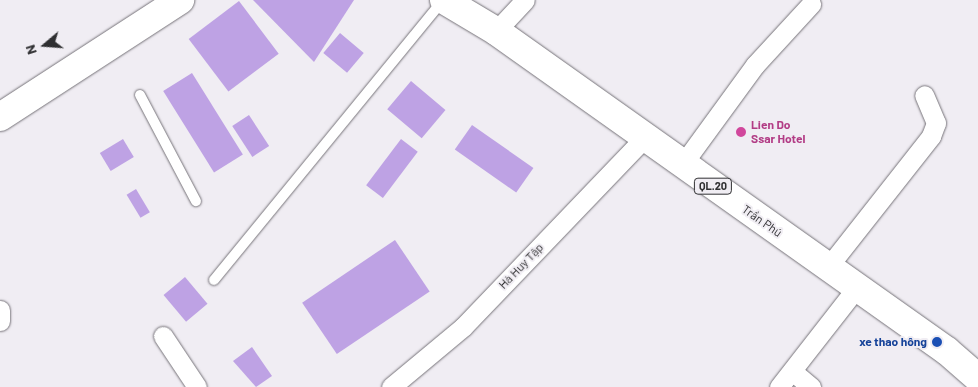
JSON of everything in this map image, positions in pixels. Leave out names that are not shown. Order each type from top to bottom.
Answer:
[{"type":"main road","points":[[0,117],[180,0]]},
{"type":"main road","name":"Trần Phú","points":[[443,0],[496,31],[682,165],[857,287],[978,378]]},
{"type":"street","points":[[496,31],[526,0]]},
{"type":"street","points":[[682,165],[755,65],[811,4]]},
{"type":"street","points":[[828,267],[931,136],[936,123],[924,96]]},
{"type":"street","name":"Hà Huy Tập","points":[[391,387],[463,327],[644,138]]},
{"type":"street","points":[[778,387],[857,287]]},
{"type":"street","points":[[0,310],[0,321]]},
{"type":"street","points":[[163,336],[190,384]]},
{"type":"street","points":[[792,370],[811,387]]},
{"type":"lane","points":[[214,280],[443,0]]},
{"type":"lane","points":[[140,95],[196,201]]},
{"type":"building","points":[[253,0],[354,0],[314,62]]},
{"type":"building","points":[[239,1],[279,54],[228,92],[189,39]]},
{"type":"building","points":[[340,33],[364,53],[347,73],[323,53]]},
{"type":"building","points":[[192,73],[243,154],[214,172],[163,91]]},
{"type":"building","points":[[411,81],[445,110],[422,138],[387,109]]},
{"type":"building","points":[[249,115],[269,146],[252,157],[232,126]]},
{"type":"building","points":[[472,125],[533,168],[516,193],[455,150]]},
{"type":"building","points":[[123,139],[134,157],[111,171],[100,153]]},
{"type":"building","points":[[401,139],[418,152],[383,198],[366,185]]},
{"type":"building","points":[[136,189],[150,212],[140,218],[127,195]]},
{"type":"building","points":[[395,240],[430,291],[337,354],[302,303]]},
{"type":"building","points":[[185,277],[207,304],[186,322],[164,295]]},
{"type":"building","points":[[252,347],[272,376],[256,387],[233,361]]},
{"type":"place","name":"Lien Do Ssar Hotel","points":[[741,132]]},
{"type":"place","name":"xe thao hông","points":[[937,342]]}]
